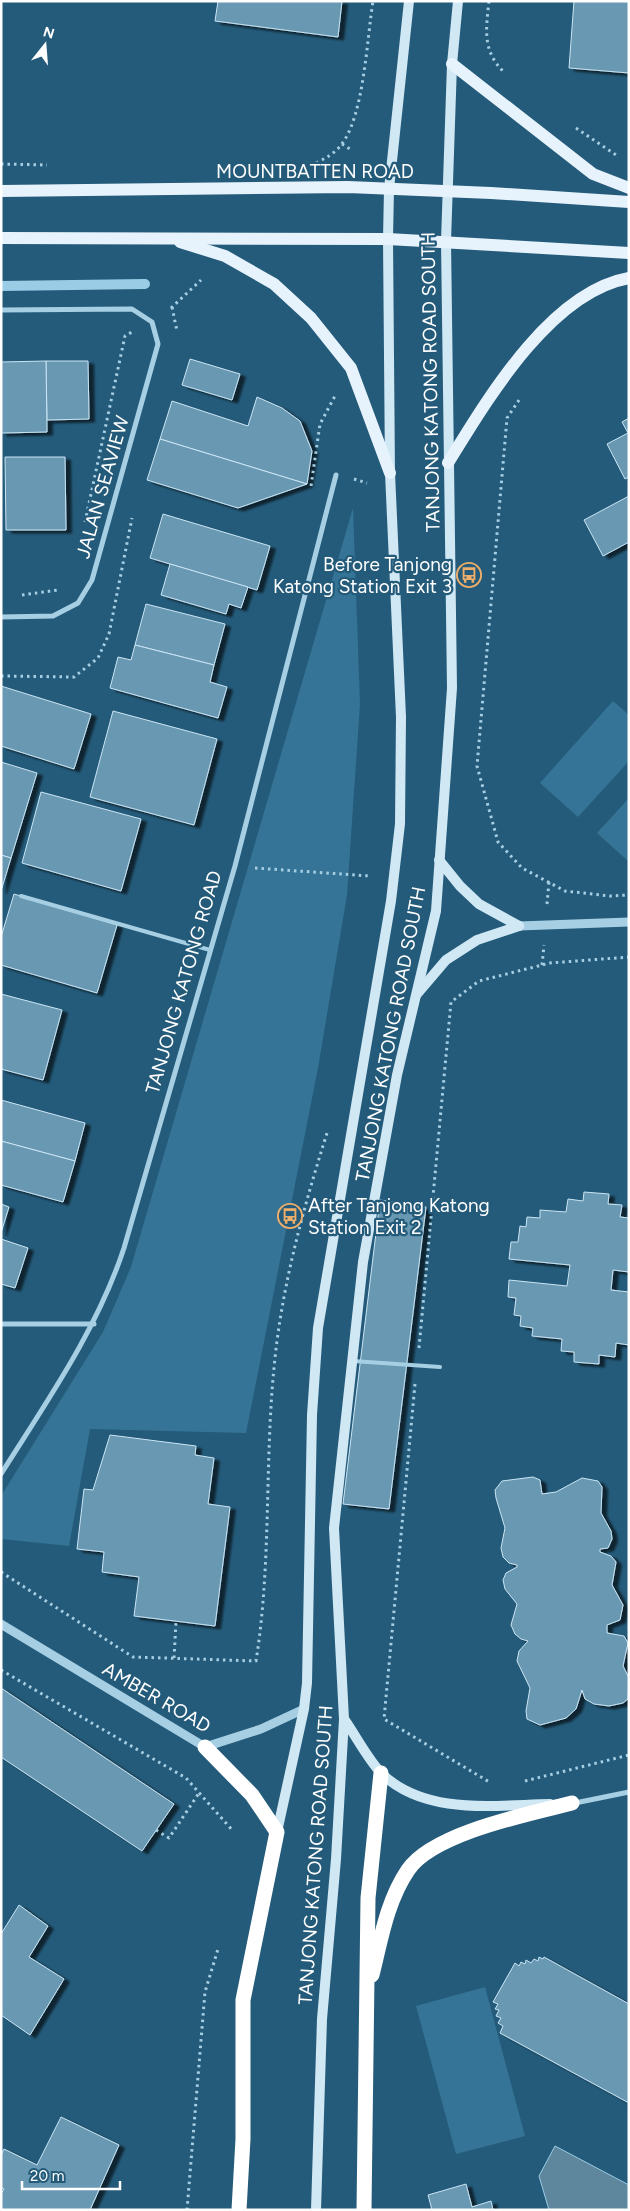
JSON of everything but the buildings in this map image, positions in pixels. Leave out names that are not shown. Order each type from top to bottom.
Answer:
[{"type":"highway","points":[[205,1747],[252,1795],[277,1832],[243,2000],[243,2139],[239,2210]]},
{"type":"highway","points":[[364,2210],[368,1898],[381,1773]]},
{"type":"highway","points":[[366,2000],[389,1906],[408,1869],[438,1844],[499,1821],[572,1803]]},
{"type":"main road","points":[[390,189],[409,1]]},
{"type":"main road","points":[[447,193],[452,64],[458,1]]},
{"type":"main road","points":[[452,64],[593,174],[629,188]]},
{"type":"main road","name":"MOUNTBATTEN ROAD","points":[[1,191],[390,189],[629,202]]},
{"type":"main road","name":"TANJONG KATONG ROAD SOUTH","points":[[277,1832],[304,1709],[307,1683],[312,1415],[318,1328],[391,901],[400,824],[401,717],[390,473],[388,239],[390,189]]},
{"type":"main road","name":"TANJONG KATONG ROAD SOUTH","points":[[316,2210],[322,2019],[331,1919],[344,1719],[334,1528],[363,1262],[397,1076],[436,911],[452,688],[448,463],[447,193]]},
{"type":"main road","points":[[1,238],[388,239],[629,253]]},
{"type":"main road","points":[[169,238],[225,256],[274,284],[311,318],[351,368],[390,473]]},
{"type":"main road","points":[[448,463],[486,401],[546,327],[578,299],[629,278]]},
{"type":"main road","points":[[439,860],[460,886],[479,904],[519,926]]},
{"type":"main road","points":[[415,996],[446,960],[477,940],[519,926]]},
{"type":"main road","points":[[344,1719],[381,1773],[406,1790],[444,1803],[468,1806],[572,1803]]},
{"type":"street","points":[[1,310],[132,309],[152,322]]},
{"type":"street","name":"JALAN SEAVIEW","points":[[1,617],[53,616],[78,603],[92,580],[158,344],[152,322]]},
{"type":"street","name":"TANJONG KATONG ROAD","points":[[1,1474],[94,1324],[112,1284],[235,866],[336,475]]},
{"type":"street","points":[[519,926],[629,922]]},
{"type":"street","points":[[1,1324],[94,1324]]},
{"type":"street","name":"AMBER ROAD","points":[[1,1624],[205,1747],[261,1729],[304,1709]]},
{"type":"street","points":[[572,1803],[629,1792]]},
{"type":"lane","points":[[21,896],[210,950]]},
{"type":"lane","points":[[353,1360],[440,1367]]},
{"type":"path","points":[[310,167],[327,158],[342,144],[356,114],[373,1]]},
{"type":"path","points":[[489,1],[485,39],[498,66],[510,79]]},
{"type":"path","points":[[569,123],[622,159]]},
{"type":"path","points":[[342,144],[353,151]]},
{"type":"path","points":[[1,164],[51,165]]},
{"type":"path","points":[[85,525],[125,336],[152,322],[172,308],[201,280]]},
{"type":"path","points":[[524,394],[507,418],[478,766],[498,842],[522,868],[565,891],[610,896],[629,895]]},
{"type":"path","points":[[310,489],[320,424],[335,396]]},
{"type":"path","points":[[20,595],[59,590],[64,585]]},
{"type":"path","points":[[245,867],[371,875]]},
{"type":"path","points":[[499,1788],[384,1719],[451,1002],[479,981],[550,963],[629,957]]},
{"type":"path","points":[[1,1572],[133,1657],[256,1661]]},
{"type":"path","points":[[174,1658],[176,1622]]},
{"type":"path","points":[[1,1670],[186,1778],[234,1831]]},
{"type":"path","points":[[518,1783],[629,1754]]},
{"type":"path","points":[[156,1830],[169,1838],[199,1792]]},
{"type":"path","points":[[187,2210],[205,1992],[218,1949]]},
{"type":"shaded area","points":[[353,508],[360,704],[347,895],[318,1068],[246,1433],[90,1429],[69,1546],[1,1539],[1,1496],[103,1332],[131,1267]]},
{"type":"shaded area","points":[[613,701],[629,715],[629,761],[578,817],[540,783]]},
{"type":"shaded area","points":[[629,798],[629,862],[597,833]]},
{"type":"shaded area","points":[[485,1987],[525,2136],[456,2154],[416,2006]]},
{"type":"shaded area","points":[[555,2146],[629,2185],[629,2210],[549,2210],[539,2176]]},
{"type":"waterway","points":[[1,286],[145,284]]},
{"type":"place","name":"Before Tanjong Katong Station Exit 3","points":[[469,575]]},
{"type":"place","name":"After Tanjong Katong Station Exit 2","points":[[290,1216]]}]
